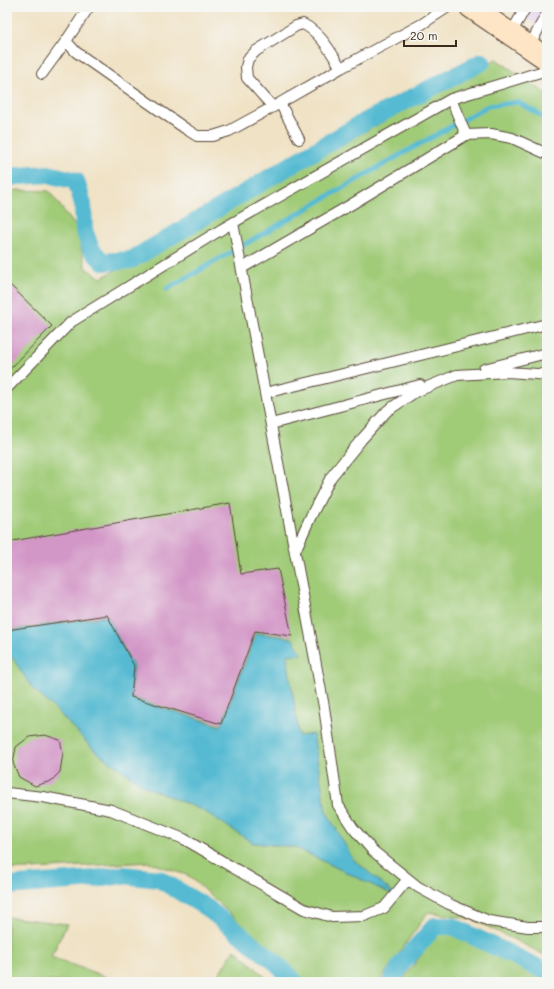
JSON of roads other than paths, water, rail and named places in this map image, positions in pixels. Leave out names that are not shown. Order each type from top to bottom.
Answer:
[{"type":"main road","points":[[471,7],[538,53]]},
{"type":"lane","points":[[42,74],[89,7]]},
{"type":"lane","points":[[66,41],[76,52],[186,130],[197,136],[213,136],[229,132],[422,24],[448,7]]},
{"type":"lane","points":[[511,34],[526,7]]},
{"type":"lane","points":[[538,53],[547,13]]},
{"type":"lane","points":[[299,139],[277,105],[247,78],[246,67],[248,59],[256,51],[296,26],[303,24],[311,28],[320,37],[341,68]]},
{"type":"lane","points":[[7,388],[71,322],[234,223],[451,98],[547,70]]},
{"type":"lane","points":[[451,98],[464,130]]},
{"type":"lane","points":[[242,268],[352,204],[464,130],[512,138],[547,154]]},
{"type":"lane","points":[[234,223],[324,707],[338,805],[353,828],[373,851],[418,887],[449,904],[488,921],[528,927],[547,927]]},
{"type":"lane","points":[[265,393],[547,324]]},
{"type":"lane","points":[[271,424],[547,353]]},
{"type":"lane","points":[[295,551],[331,477],[387,411],[415,392],[457,375],[507,372],[547,375]]},
{"type":"lane","points":[[7,793],[43,797],[111,810],[184,839],[304,909],[332,917],[364,916],[384,908],[408,879]]},
{"type":"water","points":[[107,616],[133,666],[131,698],[221,726],[256,633],[292,638],[302,654],[287,655],[299,736],[313,734],[326,811],[353,859],[399,898],[294,847],[253,843],[204,811],[146,787],[95,751],[56,710],[32,688],[7,648],[7,631]]},
{"type":"waterway","points":[[7,177],[48,174],[76,181],[83,204],[84,230],[91,249],[103,262],[131,260],[362,123],[482,62]]},
{"type":"waterway","points":[[167,289],[488,106],[518,102],[547,119]]},
{"type":"waterway","points":[[7,886],[95,879],[123,875],[159,879],[207,908],[274,961],[295,982]]},
{"type":"waterway","points":[[391,982],[402,963],[435,926],[452,926],[547,972]]}]
